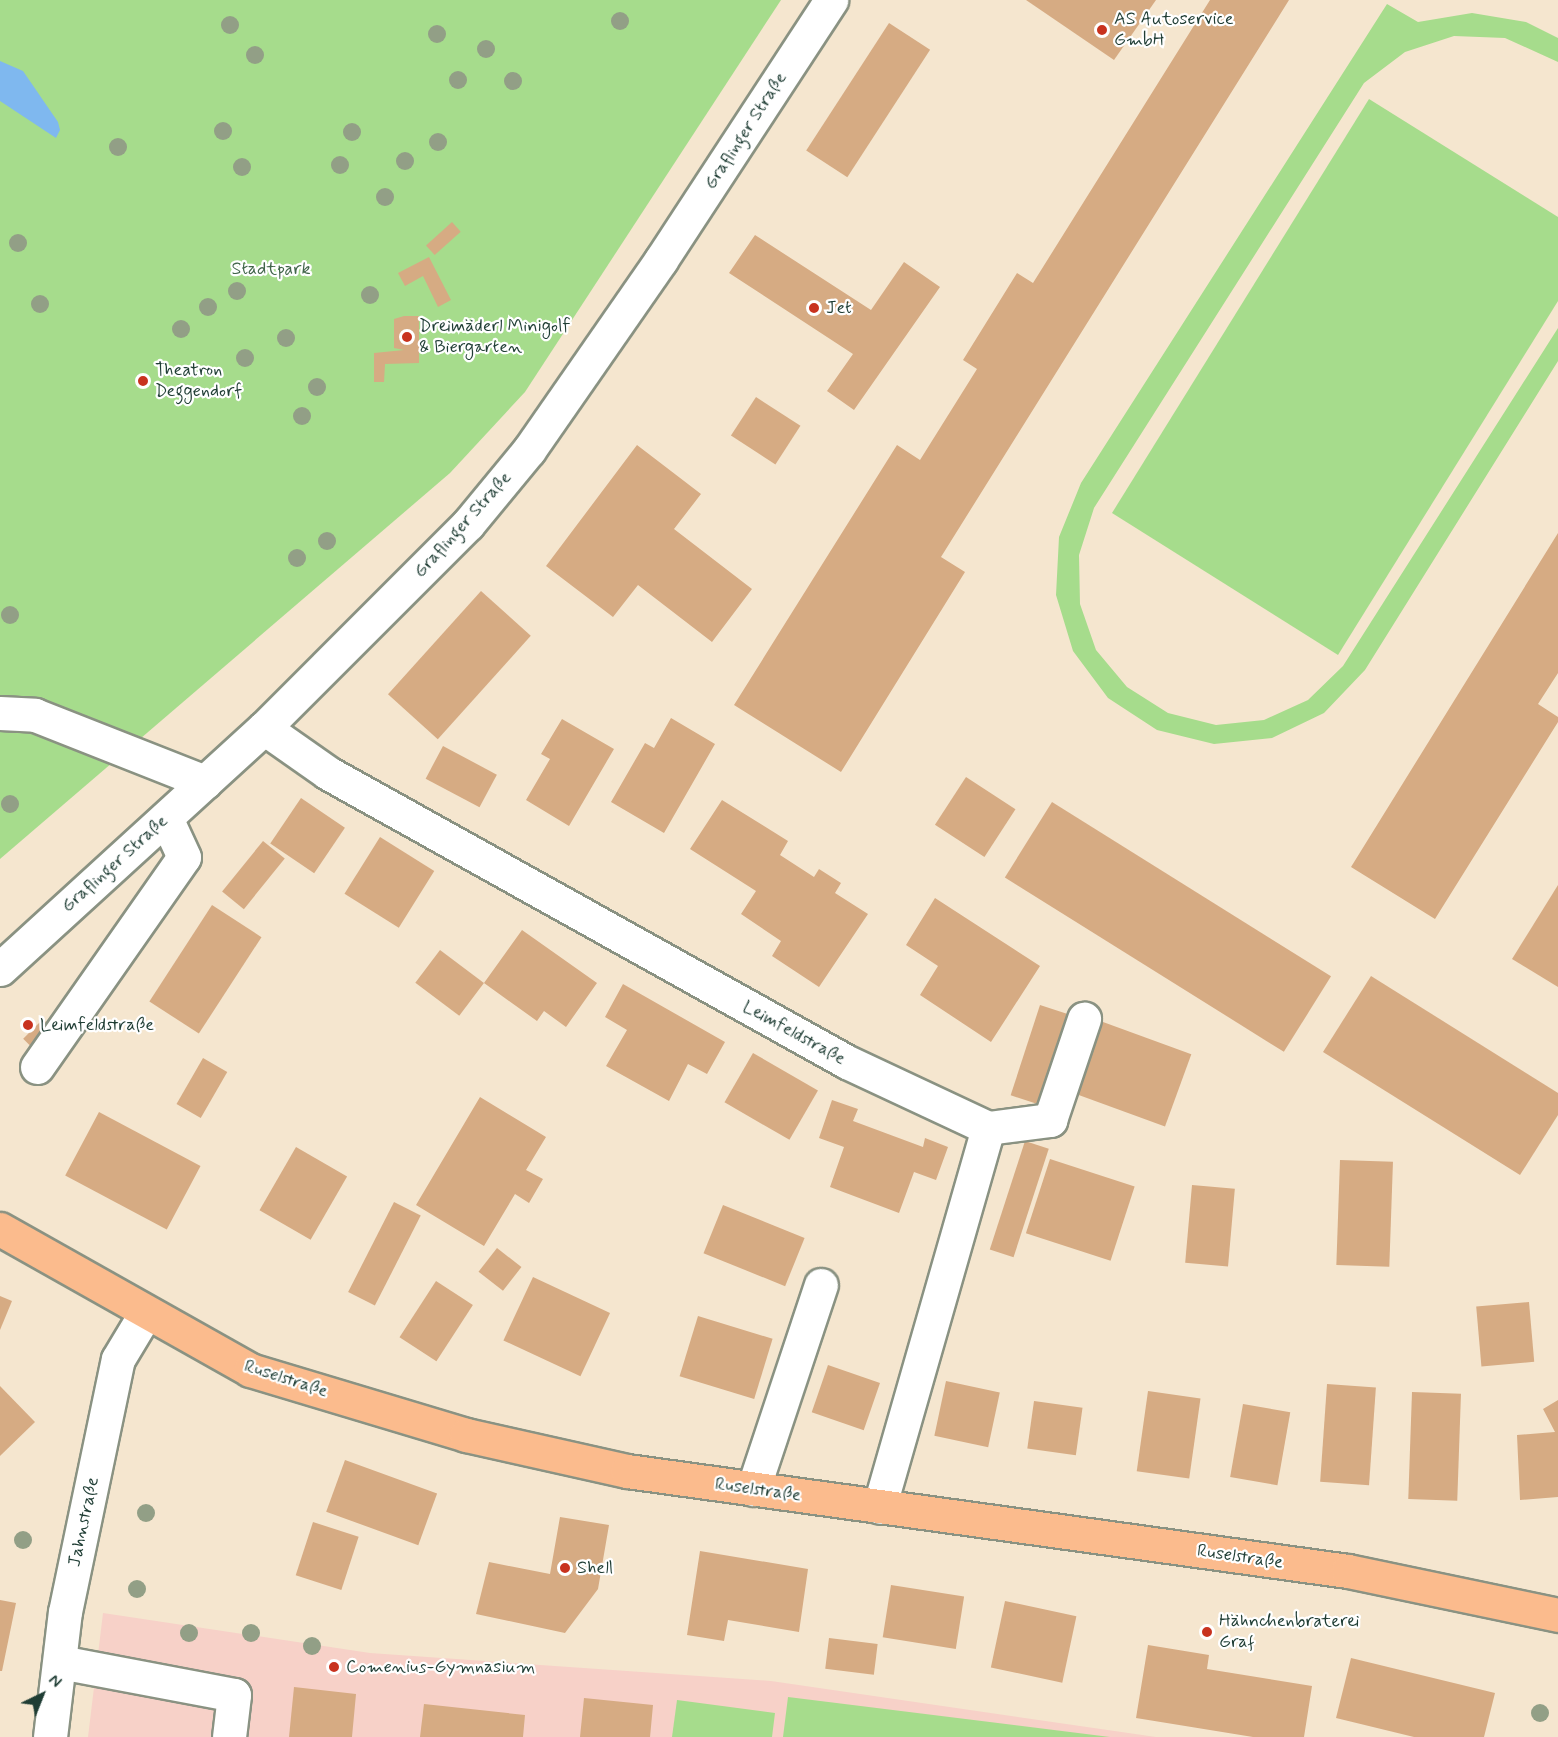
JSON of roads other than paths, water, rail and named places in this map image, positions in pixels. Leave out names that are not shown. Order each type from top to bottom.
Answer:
[{"type":"main road","name":"Ruselstraße","points":[[4,1226],[145,1314],[250,1370],[466,1435],[627,1471],[1348,1571],[1558,1615]]},
{"type":"street","name":"Graflinger Straße","points":[[0,969],[264,728],[468,524],[529,450],[661,260],[831,0]]},
{"type":"street","points":[[0,713],[35,715],[205,782]]},
{"type":"street","name":"Leimfeldstraße","points":[[264,728],[328,773],[847,1062],[988,1128]]},
{"type":"street","points":[[37,1067],[184,857],[166,818]]},
{"type":"street","points":[[879,1507],[988,1128],[1050,1119],[1084,1019]]},
{"type":"street","points":[[753,1489],[821,1285]]},
{"type":"street","name":"Jahnstraße","points":[[50,1737],[65,1612],[118,1359],[145,1314]]},
{"type":"street","points":[[60,1662],[234,1695],[229,1737]]},
{"type":"water","points":[[0,61],[23,71],[58,122],[60,130],[56,138],[0,101]]},
{"type":"place","name":"AS Autoservice GmbH","points":[[1102,30]]},
{"type":"place","name":"Jet","points":[[814,308]]},
{"type":"place","name":"Dreimäderl Minigolf & Biergarten","points":[[407,337]]},
{"type":"place","name":"Theatron Deggendorf","points":[[143,381]]},
{"type":"place","name":"Leimfeldstraße","points":[[28,1025]]},
{"type":"place","name":"Shell","points":[[565,1568]]},
{"type":"place","name":"Hähnchenbraterei Graf","points":[[1207,1632]]},
{"type":"place","name":"Comenius-Gymnasium","points":[[334,1667]]},
{"type":"park label","name":"Stadtpark","points":[[271,269]]}]
